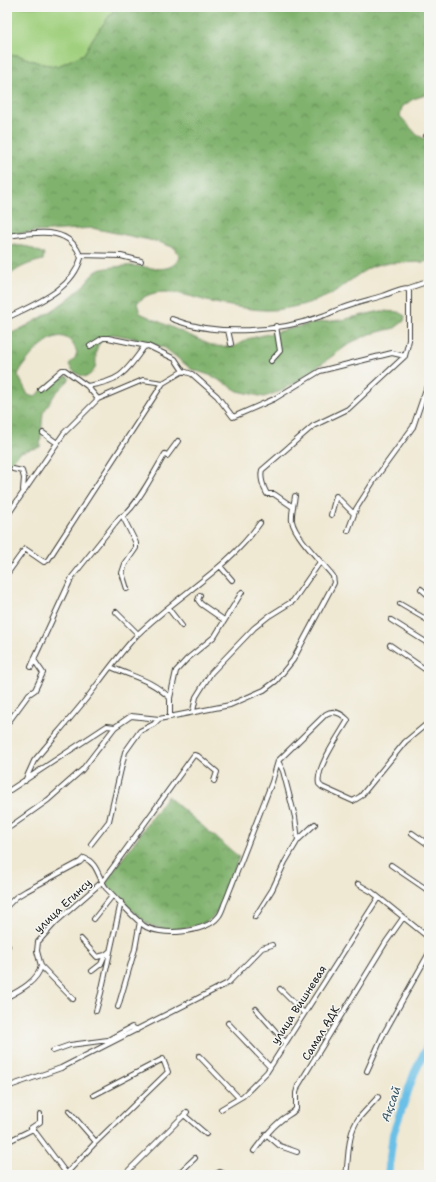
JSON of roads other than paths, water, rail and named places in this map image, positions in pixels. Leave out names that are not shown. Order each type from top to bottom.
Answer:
[{"type":"street","points":[[7,236],[38,233],[62,235],[74,244],[81,258],[78,268],[60,288],[41,301],[7,318]]},
{"type":"street","points":[[80,255],[121,256],[141,261]]},
{"type":"street","points":[[172,319],[195,327],[228,330],[276,326],[324,316],[342,308],[429,281]]},
{"type":"street","points":[[293,507],[274,494],[267,494],[261,473],[262,470],[313,426],[348,409],[405,356],[409,340],[407,289]]},
{"type":"street","points":[[271,361],[280,351],[276,326]]},
{"type":"street","points":[[228,330],[231,344]]},
{"type":"street","points":[[90,346],[103,338],[108,338],[144,346],[175,359],[183,371],[192,374],[218,396],[233,416],[274,399],[320,371],[392,352],[405,356]]},
{"type":"street","points":[[87,386],[115,379],[123,375],[144,346]]},
{"type":"street","points":[[40,389],[62,370],[69,372],[87,386],[98,399]]},
{"type":"street","points":[[7,574],[25,549],[42,561],[48,560],[163,383],[183,371]]},
{"type":"street","points":[[7,516],[56,443],[81,415],[98,399],[143,380],[163,383]]},
{"type":"street","points":[[348,531],[354,514],[383,466],[413,427],[426,389],[429,387]]},
{"type":"street","points":[[43,433],[56,443]]},
{"type":"street","points":[[31,667],[72,577],[120,517],[123,517],[142,493],[165,454],[167,456],[178,441]]},
{"type":"street","points":[[13,469],[22,471],[24,474],[22,493]]},
{"type":"street","points":[[7,829],[48,800],[82,770],[115,727],[131,716],[159,719],[230,705],[264,690],[287,670],[334,583],[333,576],[320,562],[295,529],[292,518],[296,496]]},
{"type":"street","points":[[331,515],[336,496],[354,514]]},
{"type":"street","points":[[123,517],[136,543],[136,548],[125,564],[122,573],[127,589]]},
{"type":"street","points":[[25,781],[34,761],[138,634],[238,551],[260,523]]},
{"type":"street","points":[[193,712],[196,697],[211,673],[254,628],[269,616],[293,601],[320,562]]},
{"type":"street","points":[[220,566],[232,580]]},
{"type":"street","points":[[421,589],[429,596]]},
{"type":"street","points":[[170,717],[170,698],[176,671],[215,636],[242,592]]},
{"type":"street","points":[[200,595],[198,600],[201,604],[224,620]]},
{"type":"street","points":[[400,604],[429,621]]},
{"type":"street","points":[[168,608],[182,626]]},
{"type":"street","points":[[116,612],[138,634]]},
{"type":"street","points":[[391,620],[429,644]]},
{"type":"street","points":[[390,645],[429,672]]},
{"type":"street","points":[[7,724],[39,683],[43,673],[34,660]]},
{"type":"street","points":[[111,667],[142,678],[163,691],[170,698]]},
{"type":"street","points":[[7,906],[16,897],[80,862],[84,858],[96,868],[101,882],[144,925],[154,930],[169,933],[203,927],[218,918],[272,782],[278,761],[326,714],[330,712],[341,714],[348,720],[327,757],[318,780],[322,787],[356,801],[405,742],[429,722]]},
{"type":"street","points":[[91,844],[109,821],[125,752],[140,731],[154,724],[159,719]]},
{"type":"street","points":[[7,792],[107,726],[115,727]]},
{"type":"street","name":"улица Егинсу","points":[[41,966],[37,952],[37,945],[40,939],[101,882],[194,755],[198,756],[217,772],[214,781]]},
{"type":"street","points":[[278,761],[283,771],[295,817],[298,840]]},
{"type":"street","points":[[255,917],[272,890],[285,862],[298,840],[315,824]]},
{"type":"street","points":[[412,833],[429,845]]},
{"type":"street","points":[[391,866],[429,891]]},
{"type":"street","points":[[358,884],[429,938]]},
{"type":"street","points":[[94,919],[113,895]]},
{"type":"street","name":"улица Вишневая","points":[[221,1110],[258,1083],[270,1067],[378,898]]},
{"type":"street","points":[[96,1010],[102,993],[121,902]]},
{"type":"street","name":"Самал АДК","points":[[254,1151],[266,1134],[280,1120],[292,1114],[296,1108],[297,1090],[386,942],[404,918]]},
{"type":"street","points":[[118,1007],[138,937],[140,921]]},
{"type":"street","points":[[81,940],[95,955],[100,957],[110,951]]},
{"type":"street","points":[[7,1087],[61,1068],[228,983],[262,948],[272,945]]},
{"type":"street","points":[[367,1071],[383,1034],[429,953]]},
{"type":"street","points":[[92,971],[101,964],[104,955]]},
{"type":"street","points":[[7,997],[28,985],[41,966],[73,999]]},
{"type":"street","points":[[280,989],[304,1013]]},
{"type":"street","points":[[256,1009],[285,1042]]},
{"type":"street","points":[[228,1023],[270,1067]]},
{"type":"street","points":[[53,1051],[70,1045],[108,1040],[132,1027],[137,1030]]},
{"type":"street","points":[[199,1056],[239,1098]]},
{"type":"street","points":[[33,1128],[65,1174],[168,1072],[162,1059],[94,1095]]},
{"type":"street","points":[[297,1090],[302,1092]]},
{"type":"street","points":[[346,1175],[349,1144],[355,1125],[358,1119],[378,1097]]},
{"type":"street","points":[[69,1111],[96,1142]]},
{"type":"street","points":[[7,1142],[33,1128],[40,1122],[40,1114]]},
{"type":"street","points":[[124,1175],[186,1114],[206,1134]]},
{"type":"street","points":[[266,1134],[276,1143],[297,1152]]},
{"type":"street","points":[[177,1175],[195,1158]]},
{"type":"street","points":[[214,1175],[220,1172],[227,1175]]},
{"type":"waterway","name":"Ақсай","points":[[388,1175],[393,1134],[414,1074],[429,1043]]}]
